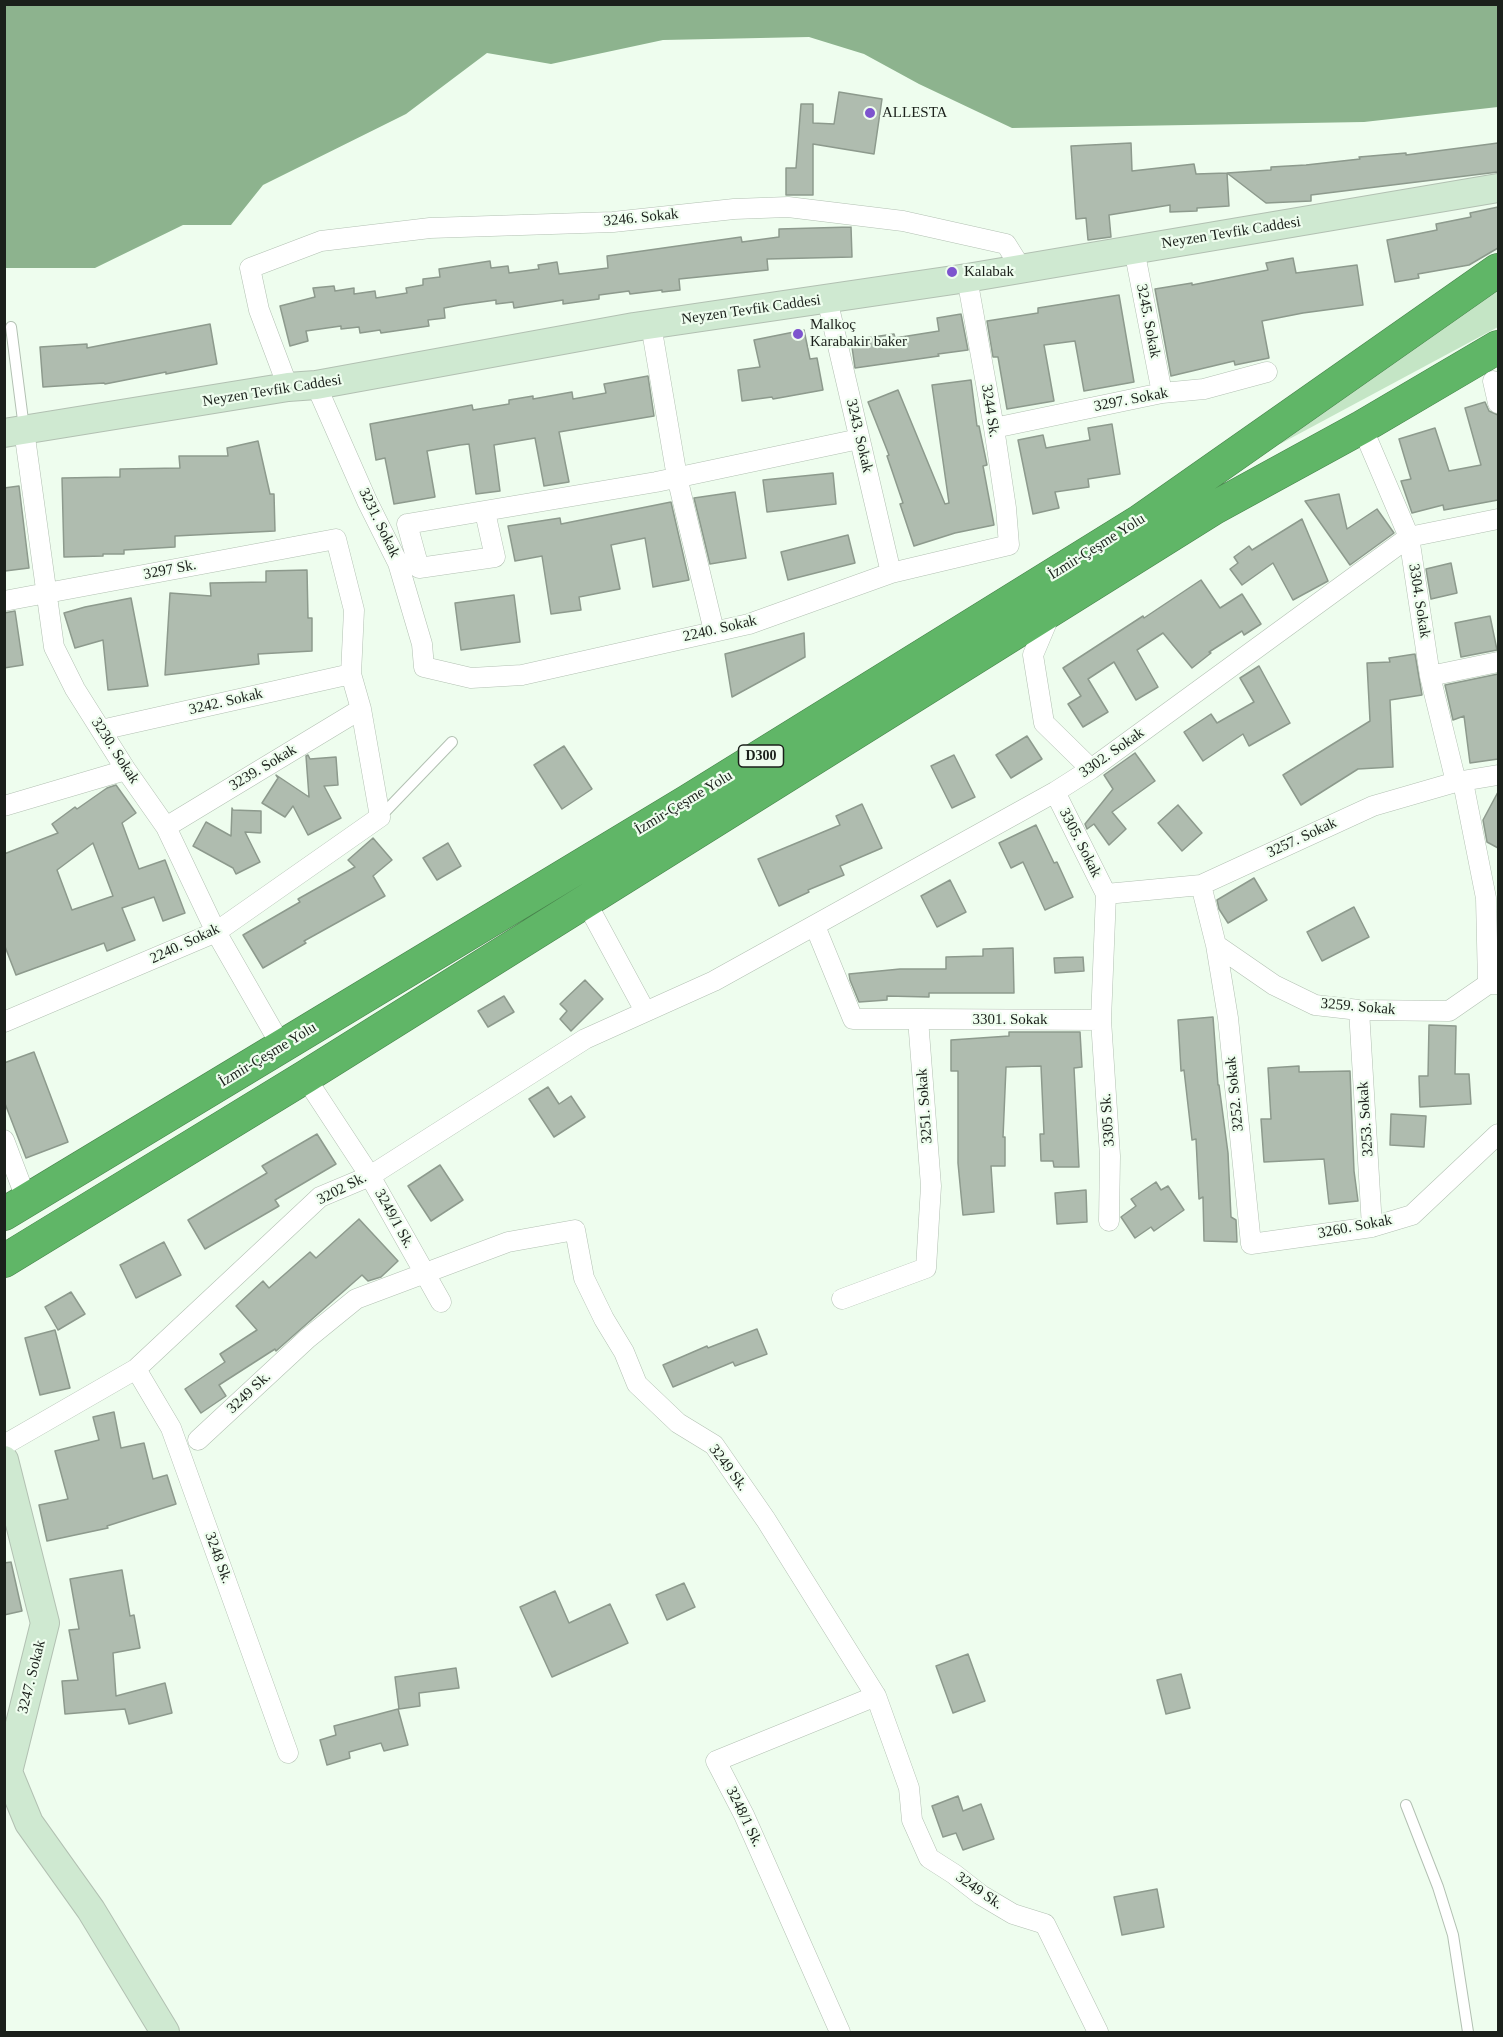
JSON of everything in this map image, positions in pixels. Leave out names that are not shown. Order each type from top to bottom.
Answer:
[{"type":"highway","name":"İzmir-Çeşme Yolu","points":[[16,1208],[688,801],[1140,521],[1498,270]]},
{"type":"highway","name":"İzmir-Çeşme Yolu","points":[[4,1261],[305,1077],[1214,508],[1362,427],[1498,347]]},
{"type":"street","name":"Neyzen Tevfik Caddesi","points":[[14,432],[302,386],[651,325],[968,278],[1498,188]]},
{"type":"street","name":"3246. Sokak","points":[[250,268],[321,241],[420,229],[613,222],[734,209],[788,207],[903,220],[1006,244],[1021,268]]},
{"type":"street","name":"3245. Sokak","points":[[1134,249],[1162,393]]},
{"type":"street","name":"3231. Sokak","points":[[250,268],[260,310],[367,501],[398,563],[422,644],[424,667]]},
{"type":"street","name":"3244 Sk.","points":[[968,278],[994,428],[1009,545]]},
{"type":"street","name":"3243. Sokak","points":[[827,299],[891,573]]},
{"type":"street","points":[[651,325],[677,477],[714,631]]},
{"type":"street","name":"3297. Sokak","points":[[994,428],[1162,393],[1204,389],[1267,372]]},
{"type":"street","points":[[1493,381],[1498,403]]},
{"type":"street","name":"3304. Sokak","points":[[1362,427],[1409,537],[1430,676],[1492,898],[1493,984]]},
{"type":"street","name":"3230. Sokak","points":[[14,432],[46,593],[54,647],[75,689],[126,770],[166,827],[216,932],[282,1047]]},
{"type":"street","points":[[485,512],[495,557],[419,568],[407,524],[677,477],[859,439]]},
{"type":"street","name":"3302. Sokak","points":[[714,981],[1055,792],[1091,769],[1409,537],[1498,519]]},
{"type":"street","name":"3297 Sk.","points":[[4,601],[336,538],[354,610],[351,674]]},
{"type":"street","name":"2240. Sokak","points":[[424,667],[471,678],[522,675],[749,624],[891,573],[1009,545]]},
{"type":"street","points":[[1052,610],[1033,655],[1044,723],[1091,769]]},
{"type":"street","points":[[1430,676],[1498,662]]},
{"type":"street","points":[[351,674],[361,709],[380,817]]},
{"type":"street","name":"3242. Sokak","points":[[101,730],[351,674]]},
{"type":"street","name":"3239. Sokak","points":[[166,827],[361,709]]},
{"type":"street","points":[[4,806],[126,770]]},
{"type":"street","name":"3257. Sokak","points":[[1106,894],[1201,885],[1373,806],[1459,782],[1498,775]]},
{"type":"street","name":"3305. Sokak","points":[[1055,792],[1106,894]]},
{"type":"street","name":"2240. Sokak","points":[[4,1022],[216,932],[380,817]]},
{"type":"street","points":[[1201,885],[1216,945]]},
{"type":"street","name":"3305 Sk.","points":[[1106,894],[1101,1020],[1110,1156],[1109,1221]]},
{"type":"street","points":[[586,902],[645,1011]]},
{"type":"street","points":[[815,926],[853,1019],[918,1019]]},
{"type":"street","name":"3259. Sokak","points":[[1216,945],[1274,985],[1315,1005],[1359,1010],[1449,1011],[1493,984]]},
{"type":"street","name":"3252. Sokak","points":[[1216,945],[1228,1018],[1251,1244]]},
{"type":"street","name":"3202 Sk.","points":[[4,1445],[136,1368],[320,1197],[370,1176],[585,1039],[714,981]]},
{"type":"street","name":"3253. Sokak","points":[[1359,1010],[1372,1227]]},
{"type":"street","name":"3301. Sokak","points":[[918,1019],[1101,1020]]},
{"type":"street","name":"3251. Sokak","points":[[842,1299],[926,1268],[931,1185],[918,1019]]},
{"type":"street","name":"3249/1 Sk.","points":[[305,1077],[370,1176],[441,1302]]},
{"type":"street","name":"3260. Sokak","points":[[1251,1244],[1372,1227],[1412,1215],[1498,1134]]},
{"type":"street","points":[[4,1140],[16,1208]]},
{"type":"street","name":"3249 Sk.","points":[[198,1440],[308,1338],[356,1299],[508,1242],[575,1230],[584,1278],[624,1352],[637,1384],[678,1423],[714,1445],[766,1520],[876,1696],[909,1788],[912,1820],[929,1858],[981,1895],[1013,1914],[1045,1924],[1098,2032]]},
{"type":"street","name":"3248 Sk.","points":[[136,1368],[171,1428],[288,1753]]},
{"type":"street","name":"3247. Sokak","points":[[4,1460],[45,1623],[8,1772],[29,1823],[91,1910],[165,2032]]},
{"type":"street","name":"3248/1 Sk.","points":[[840,2032],[744,1815],[716,1761],[876,1696]]},
{"type":"lane","points":[[11,327],[14,432]]},
{"type":"lane","points":[[380,817],[452,742]]},
{"type":"lane","points":[[1406,1805],[1454,1935],[1468,2032]]},
{"type":"shaded area","points":[[4,5],[1498,5],[1498,107],[1364,122],[1012,128],[919,84],[864,54],[809,37],[663,40],[551,64],[487,53],[406,114],[263,185],[231,225],[183,225],[95,268],[5,268]]},
{"type":"shaded area","points":[[1498,282],[1498,327],[1280,444],[1277,438]]},
{"type":"building","points":[[839,92],[882,99],[874,154],[813,144],[813,195],[786,195],[786,168],[796,168],[801,104],[813,104],[813,123],[834,124]]},
{"type":"building","points":[[1131,143],[1132,171],[1194,164],[1196,174],[1227,173],[1229,206],[1170,212],[1170,205],[1109,215],[1111,237],[1088,240],[1086,218],[1076,219],[1071,146]]},
{"type":"building","points":[[1498,143],[1498,172],[1311,195],[1311,201],[1266,203],[1227,173],[1271,170],[1271,167],[1360,159],[1359,157],[1406,153],[1406,155]]},
{"type":"building","points":[[1498,207],[1498,248],[1469,265],[1418,274],[1419,278],[1395,282],[1387,240],[1437,230],[1436,224],[1471,217],[1470,213]]},
{"type":"building","points":[[851,227],[852,257],[767,259],[768,270],[679,279],[680,290],[630,294],[629,291],[599,295],[599,299],[563,304],[563,300],[514,308],[513,302],[496,304],[496,300],[460,305],[444,308],[445,318],[428,320],[429,326],[381,333],[380,330],[360,333],[359,327],[341,329],[341,326],[306,331],[308,341],[290,346],[280,306],[315,297],[313,288],[334,286],[335,291],[354,288],[354,294],[375,291],[376,298],[407,293],[406,288],[423,285],[423,279],[440,277],[439,269],[490,261],[491,268],[508,266],[509,273],[539,269],[538,265],[557,262],[559,274],[608,268],[607,256],[741,237],[742,242],[779,237],[779,229]]},
{"type":"building","points":[[1293,258],[1296,273],[1357,265],[1363,305],[1262,321],[1269,358],[1235,365],[1234,361],[1171,376],[1155,289],[1192,283],[1192,285],[1268,270],[1266,263]]},
{"type":"building","points":[[1119,295],[1134,382],[1084,391],[1075,341],[1044,345],[1054,401],[1007,409],[998,357],[993,357],[987,321],[1038,313],[1038,308]]},
{"type":"building","points":[[961,314],[968,350],[855,368],[851,340],[894,334],[895,338],[939,331],[937,318]]},
{"type":"building","points":[[210,324],[217,364],[105,384],[43,387],[40,347],[87,344],[87,348]]},
{"type":"building","points":[[804,330],[810,359],[817,358],[823,390],[773,399],[772,397],[742,401],[738,370],[760,367],[754,340]]},
{"type":"building","points":[[648,376],[654,416],[559,432],[569,482],[544,486],[535,438],[494,445],[500,491],[476,494],[469,444],[460,445],[427,451],[435,497],[394,504],[385,458],[376,460],[370,424],[472,405],[473,410],[509,404],[509,400],[533,396],[533,399],[572,392],[573,399],[606,393],[604,384]]},
{"type":"building","points":[[971,380],[977,426],[979,426],[987,465],[983,466],[994,525],[955,533],[914,546],[900,504],[903,503],[887,456],[889,455],[868,402],[898,390],[945,504],[949,503],[932,385]]},
{"type":"building","points":[[1485,402],[1489,411],[1498,415],[1498,500],[1444,510],[1443,505],[1412,513],[1401,481],[1411,479],[1399,439],[1435,428],[1449,471],[1481,465],[1465,408]]},
{"type":"building","points":[[1112,424],[1120,474],[1088,479],[1089,487],[1055,492],[1059,508],[1033,514],[1018,440],[1043,435],[1046,448],[1090,440],[1088,428]]},
{"type":"building","points":[[258,441],[270,494],[274,494],[275,531],[175,536],[175,547],[124,550],[124,554],[103,554],[103,556],[64,557],[62,478],[120,477],[120,469],[180,468],[179,456],[228,456],[227,448]]},
{"type":"building","points":[[833,473],[836,504],[767,512],[763,480]]},
{"type":"building","points":[[19,486],[29,568],[5,571],[4,488]]},
{"type":"building","points":[[735,492],[746,558],[710,564],[694,498]]},
{"type":"building","points":[[1339,494],[1347,529],[1377,509],[1394,533],[1350,565],[1305,501]]},
{"type":"building","points":[[671,502],[689,580],[653,587],[645,538],[611,545],[620,589],[579,597],[581,610],[551,614],[542,556],[515,561],[508,526],[560,518],[561,524]]},
{"type":"building","points":[[1302,519],[1328,581],[1293,600],[1273,563],[1242,585],[1230,569],[1238,563],[1234,557],[1249,546],[1252,550]]},
{"type":"building","points":[[848,535],[855,563],[788,580],[781,552]]},
{"type":"building","points":[[1451,563],[1457,593],[1431,599],[1426,569]]},
{"type":"building","points":[[307,570],[308,618],[312,618],[312,651],[258,654],[259,664],[165,675],[170,593],[211,596],[210,583],[266,582],[266,571]]},
{"type":"building","points":[[1201,580],[1220,608],[1242,594],[1261,624],[1244,635],[1242,631],[1209,652],[1211,653],[1192,668],[1163,633],[1137,650],[1158,687],[1136,700],[1114,662],[1088,679],[1108,712],[1083,727],[1068,704],[1081,696],[1063,668]]},
{"type":"building","points":[[514,595],[520,642],[461,650],[455,603]]},
{"type":"building","points":[[131,598],[148,686],[108,690],[103,640],[75,648],[64,613]]},
{"type":"building","points":[[15,611],[23,665],[4,668],[4,613]]},
{"type":"building","points":[[1490,616],[1497,650],[1461,657],[1455,623]]},
{"type":"building","points":[[804,633],[805,657],[732,697],[725,654]]},
{"type":"building","points":[[1415,654],[1422,695],[1390,700],[1393,767],[1358,769],[1301,805],[1283,775],[1370,721],[1367,663],[1390,662],[1389,658]]},
{"type":"building","points":[[1259,666],[1290,723],[1249,746],[1243,734],[1203,761],[1184,732],[1211,714],[1217,723],[1254,702],[1240,678]]},
{"type":"building","points":[[1498,674],[1498,759],[1470,763],[1464,716],[1453,720],[1445,685]]},
{"type":"building","points":[[1027,736],[1042,759],[1011,778],[996,755]]},
{"type":"building","points":[[564,746],[592,789],[562,809],[534,765]]},
{"type":"building","points":[[1135,753],[1155,781],[1112,812],[1126,829],[1109,845],[1094,824],[1087,829],[1085,824],[1113,789],[1104,775]]},
{"type":"building","points":[[308,755],[310,759],[336,757],[338,785],[324,786],[341,818],[308,835],[293,806],[285,817],[262,803],[278,778],[276,775],[309,797],[306,756]]},
{"type":"building","points":[[954,755],[975,797],[952,808],[931,766]]},
{"type":"building","points":[[116,785],[136,813],[122,823],[139,869],[165,860],[185,913],[163,921],[154,897],[122,908],[135,940],[107,951],[104,943],[16,975],[4,944],[4,854],[58,833],[52,824],[107,788]],"holes":[[[93,843],[113,896],[72,910],[57,870]]]},
{"type":"building","points":[[1498,792],[1498,848],[1487,842],[1483,820]]},
{"type":"building","points":[[862,804],[882,848],[840,866],[844,875],[808,890],[809,892],[779,906],[758,859],[840,825],[836,816]]},
{"type":"building","points":[[1178,805],[1202,833],[1182,851],[1158,823]]},
{"type":"building","points":[[232,808],[233,810],[261,811],[261,833],[245,832],[260,862],[236,874],[233,868],[193,846],[206,822],[231,836]]},
{"type":"building","points":[[1036,825],[1073,897],[1045,910],[1023,862],[1011,868],[999,843]]},
{"type":"building","points":[[373,838],[392,860],[373,876],[385,896],[304,941],[306,943],[263,968],[243,935],[300,902],[298,899],[355,867],[348,860]]},
{"type":"building","points":[[448,843],[461,866],[437,880],[423,858]]},
{"type":"building","points":[[1254,878],[1267,900],[1228,923],[1219,909],[1217,900]]},
{"type":"building","points":[[950,880],[966,912],[937,927],[921,896]]},
{"type":"building","points":[[1354,907],[1369,937],[1322,961],[1307,932]]},
{"type":"building","points":[[1013,948],[1014,993],[929,993],[929,997],[887,996],[887,1000],[859,1002],[850,980],[849,974],[900,969],[946,969],[946,957],[983,956],[983,949]]},
{"type":"building","points":[[1083,957],[1084,971],[1055,973],[1054,958]]},
{"type":"building","points":[[585,980],[603,999],[571,1031],[560,1019],[567,1011],[560,1004]]},
{"type":"building","points":[[504,996],[514,1012],[488,1027],[478,1011]]},
{"type":"building","points":[[1213,1017],[1218,1085],[1228,1153],[1231,1217],[1236,1220],[1237,1242],[1204,1241],[1203,1197],[1199,1199],[1196,1139],[1192,1140],[1184,1070],[1181,1071],[1178,1020]]},
{"type":"building","points":[[1429,1025],[1456,1026],[1455,1074],[1469,1074],[1471,1104],[1420,1107],[1419,1076],[1428,1076]]},
{"type":"building","points":[[1009,1032],[1080,1032],[1082,1067],[1074,1068],[1079,1167],[1054,1167],[1053,1161],[1041,1161],[1040,1134],[1044,1134],[1041,1066],[1006,1067],[1003,1137],[1005,1137],[1005,1166],[991,1166],[994,1212],[963,1215],[958,1163],[958,1071],[951,1071],[951,1040],[1009,1036]]},
{"type":"building","points":[[34,1052],[68,1142],[26,1158],[4,1101],[4,1063]]},
{"type":"building","points":[[1299,1066],[1299,1072],[1350,1071],[1354,1171],[1358,1201],[1329,1204],[1324,1159],[1264,1162],[1261,1119],[1271,1119],[1268,1068]]},
{"type":"building","points":[[548,1087],[559,1104],[571,1096],[585,1117],[554,1137],[529,1099]]},
{"type":"building","points":[[1391,1114],[1426,1116],[1424,1147],[1390,1145]]},
{"type":"building","points":[[317,1134],[336,1164],[275,1200],[279,1206],[205,1249],[188,1220],[267,1173],[262,1166]]},
{"type":"building","points":[[440,1165],[463,1200],[431,1221],[408,1186]]},
{"type":"building","points":[[1156,1182],[1161,1190],[1168,1186],[1184,1210],[1154,1231],[1151,1227],[1135,1238],[1121,1217],[1136,1206],[1131,1199]]},
{"type":"building","points":[[1086,1190],[1087,1222],[1057,1224],[1055,1193]]},
{"type":"building","points":[[359,1219],[398,1261],[381,1277],[368,1281],[362,1275],[276,1351],[275,1349],[219,1385],[226,1396],[201,1413],[185,1389],[225,1362],[220,1354],[257,1330],[236,1306],[263,1281],[269,1288],[310,1252],[316,1258]]},
{"type":"building","points":[[164,1242],[181,1275],[136,1298],[120,1265]]},
{"type":"building","points":[[71,1292],[85,1314],[58,1330],[45,1307]]},
{"type":"building","points":[[757,1329],[767,1354],[735,1366],[733,1362],[673,1387],[663,1365],[707,1346],[708,1348]]},
{"type":"building","points":[[55,1330],[70,1388],[40,1395],[25,1338]]},
{"type":"building","points":[[114,1412],[121,1448],[144,1443],[153,1479],[167,1475],[176,1504],[107,1526],[108,1528],[47,1541],[39,1505],[68,1499],[55,1451],[99,1440],[93,1417]]},
{"type":"building","points":[[11,1562],[22,1611],[4,1615],[4,1563]]},
{"type":"building","points":[[122,1570],[130,1616],[134,1615],[140,1648],[113,1653],[116,1696],[165,1683],[172,1713],[129,1724],[125,1709],[65,1714],[62,1681],[78,1680],[69,1630],[79,1629],[70,1579]]},
{"type":"building","points":[[684,1583],[695,1607],[667,1620],[656,1595]]},
{"type":"building","points":[[555,1591],[569,1623],[610,1604],[628,1643],[552,1677],[520,1607]]},
{"type":"building","points":[[968,1654],[985,1701],[953,1713],[936,1666]]},
{"type":"building","points":[[456,1668],[459,1688],[419,1693],[420,1706],[399,1709],[395,1677]]},
{"type":"building","points":[[1181,1674],[1190,1708],[1166,1714],[1157,1680]]},
{"type":"building","points":[[398,1709],[408,1745],[384,1751],[381,1743],[349,1752],[350,1758],[327,1765],[320,1740],[336,1735],[334,1726]]},
{"type":"building","points":[[958,1796],[963,1811],[981,1804],[994,1839],[963,1850],[956,1833],[943,1837],[932,1806]]},
{"type":"building","points":[[1157,1889],[1164,1927],[1122,1935],[1114,1897]]},
{"type":"place","name":"ALLESTA","points":[[870,113]]},
{"type":"place","name":"Kalabak","points":[[952,272]]},
{"type":"place","name":"Malkoç Karabakir baker","points":[[798,334]]}]
